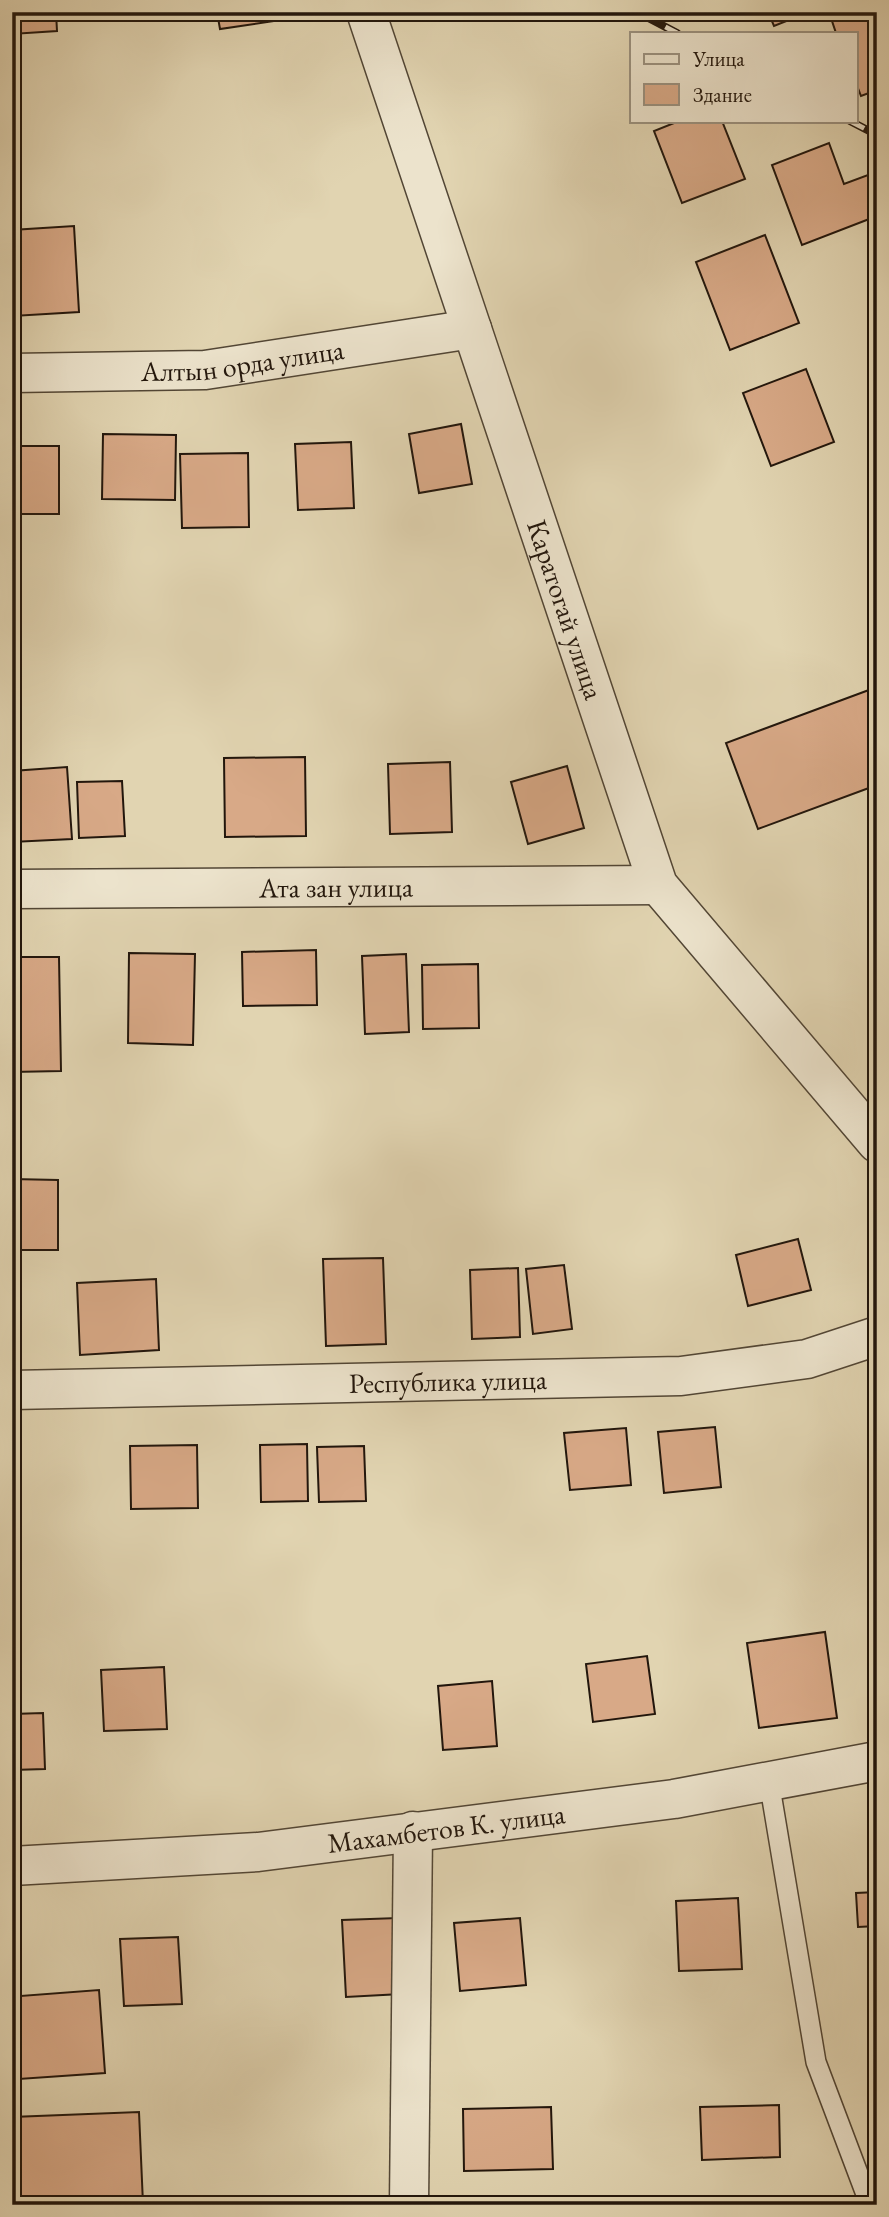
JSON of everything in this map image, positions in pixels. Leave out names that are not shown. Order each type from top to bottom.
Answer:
[{"type":"street","name":"Каратогай улица","points":[[366,12],[658,885],[877,1143]]},
{"type":"street","name":"Алтын орда улица","points":[[12,373],[205,370],[472,329]]},
{"type":"street","name":"Ата зан улица","points":[[12,889],[658,885]]},
{"type":"street","name":"Республика улица","points":[[12,1390],[681,1377],[807,1359],[877,1336]]},
{"type":"street","name":"Махамбетов К. улица","points":[[12,1866],[258,1852],[674,1799],[877,1762]]},
{"type":"street","points":[[409,2205],[413,1831]]},
{"type":"lane","points":[[769,1781],[816,2062],[870,2205]]},
{"type":"building","points":[[12,12],[56,12],[57,31],[12,34]]},
{"type":"building","points":[[217,12],[279,12],[281,20],[220,29]]},
{"type":"building","points":[[768,12],[809,12],[774,26]]},
{"type":"building","points":[[853,12],[877,15],[877,90],[861,96],[858,88],[858,32],[836,32],[832,21]]},
{"type":"building","points":[[676,122],[722,122],[745,179],[682,203],[654,131]]},
{"type":"building","points":[[829,143],[844,184],[868,175],[877,197],[877,216],[802,245],[772,165]]},
{"type":"building","points":[[74,226],[79,312],[13,316],[12,230]]},
{"type":"building","points":[[765,235],[799,323],[730,350],[696,262]]},
{"type":"building","points":[[806,369],[834,442],[771,466],[743,393]]},
{"type":"building","points":[[461,424],[472,484],[419,493],[409,434]]},
{"type":"building","points":[[103,434],[176,435],[175,500],[102,499]]},
{"type":"building","points":[[351,442],[354,508],[298,510],[295,444]]},
{"type":"building","points":[[12,446],[59,446],[59,514],[12,514]]},
{"type":"building","points":[[248,453],[249,527],[182,528],[180,454]]},
{"type":"building","points":[[877,687],[877,785],[758,829],[726,743]]},
{"type":"building","points":[[305,757],[306,836],[225,837],[224,758]]},
{"type":"building","points":[[450,762],[452,832],[390,834],[388,764]]},
{"type":"building","points":[[567,766],[584,828],[528,844],[511,782]]},
{"type":"building","points":[[67,767],[72,839],[12,842],[12,771]]},
{"type":"building","points":[[122,781],[125,836],[79,838],[77,782]]},
{"type":"building","points":[[316,950],[317,1005],[243,1006],[242,952]]},
{"type":"building","points":[[129,953],[195,954],[193,1045],[128,1043]]},
{"type":"building","points":[[406,954],[409,1032],[365,1034],[362,956]]},
{"type":"building","points":[[12,957],[59,957],[61,1071],[12,1072]]},
{"type":"building","points":[[478,964],[479,1028],[423,1029],[422,965]]},
{"type":"building","points":[[12,1179],[58,1180],[58,1250],[12,1250]]},
{"type":"building","points":[[798,1239],[811,1290],[748,1306],[736,1255]]},
{"type":"building","points":[[383,1258],[386,1344],[326,1346],[323,1259]]},
{"type":"building","points":[[564,1265],[572,1329],[533,1334],[526,1269]]},
{"type":"building","points":[[518,1268],[520,1337],[472,1339],[470,1270]]},
{"type":"building","points":[[156,1279],[159,1350],[80,1355],[77,1283]]},
{"type":"building","points":[[715,1427],[721,1487],[664,1493],[658,1432]]},
{"type":"building","points":[[626,1428],[631,1485],[570,1490],[564,1433]]},
{"type":"building","points":[[307,1444],[308,1501],[261,1502],[260,1445]]},
{"type":"building","points":[[197,1445],[198,1508],[131,1509],[130,1446]]},
{"type":"building","points":[[364,1446],[366,1501],[319,1502],[317,1447]]},
{"type":"building","points":[[825,1632],[837,1718],[759,1728],[747,1643]]},
{"type":"building","points":[[647,1656],[655,1714],[593,1722],[586,1664]]},
{"type":"building","points":[[164,1667],[167,1729],[104,1731],[101,1670]]},
{"type":"building","points":[[492,1681],[497,1746],[443,1750],[438,1686]]},
{"type":"building","points":[[43,1713],[45,1769],[12,1770],[12,1714]]},
{"type":"building","points":[[877,1892],[877,1926],[858,1927],[856,1893]]},
{"type":"building","points":[[738,1898],[742,1969],[679,1971],[676,1901]]},
{"type":"building","points":[[398,1918],[401,1994],[346,1997],[342,1920]]},
{"type":"building","points":[[520,1918],[526,1985],[460,1991],[454,1923]]},
{"type":"building","points":[[17,1937],[21,1996],[99,1990],[105,2073],[19,2079],[17,2056],[12,2056],[12,1938]]},
{"type":"building","points":[[178,1937],[182,2004],[124,2006],[120,1939]]},
{"type":"building","points":[[779,2105],[780,2157],[702,2160],[700,2107]]},
{"type":"building","points":[[551,2107],[553,2169],[464,2171],[463,2109]]},
{"type":"building","points":[[139,2112],[143,2204],[12,2205],[12,2117]]},
{"type":"railway","points":[[637,12],[675,32]]},
{"type":"railway","points":[[852,122],[877,135]]}]
